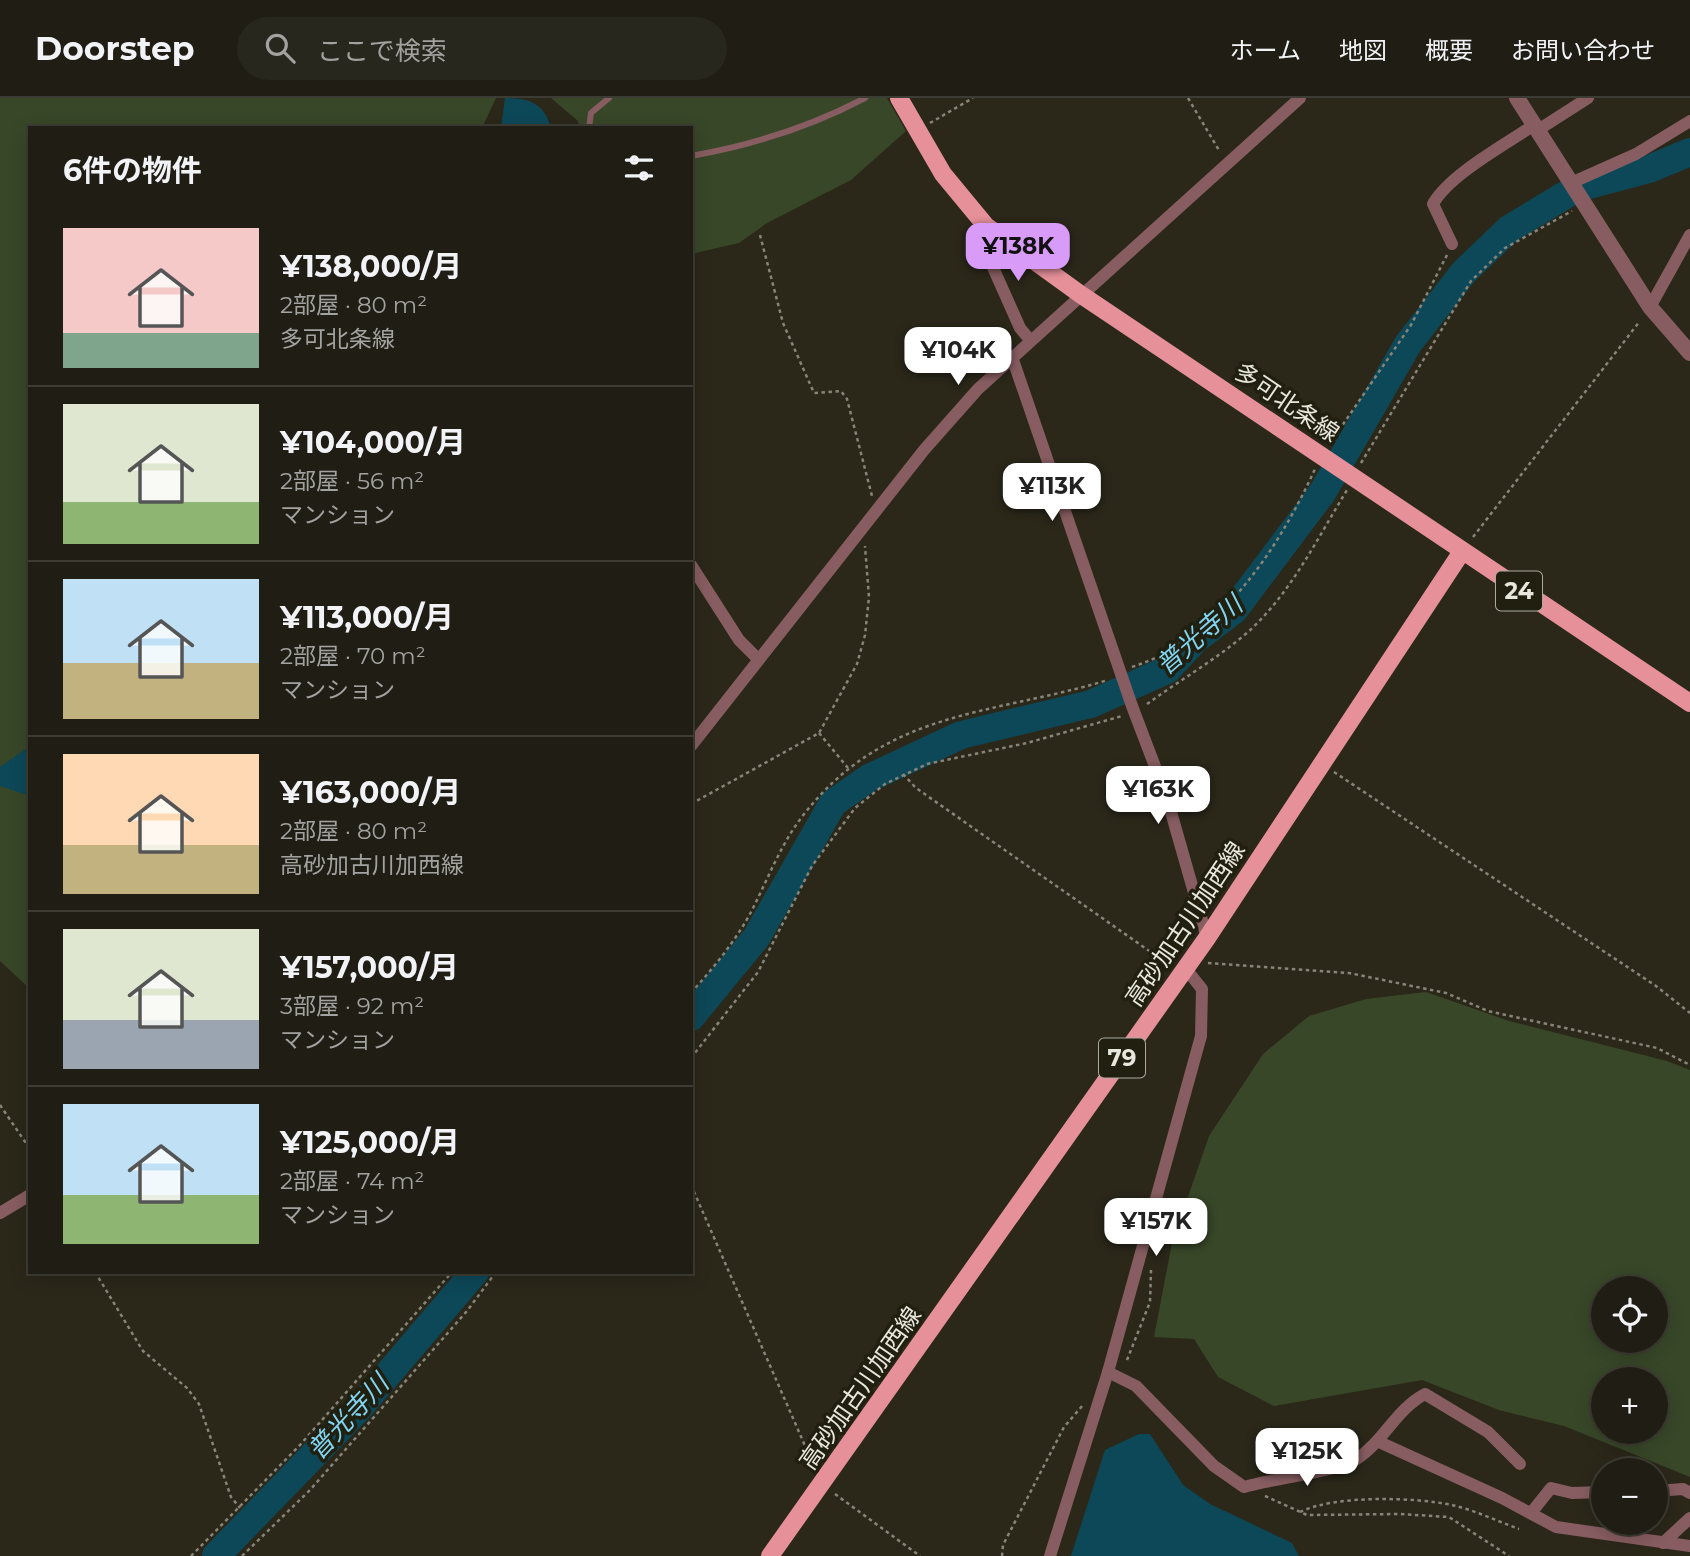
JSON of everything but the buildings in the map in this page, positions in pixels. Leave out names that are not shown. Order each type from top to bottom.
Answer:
[{"type":"main road","name":"多可北条線","points":[[900,98],[916,131],[943,174],[986,226],[1080,294],[1352,476],[1461,553],[1690,704]]},
{"type":"main road","name":"高砂加古川加西線","points":[[770,1556],[1207,938],[1461,553]]},
{"type":"street","points":[[693,743],[924,450],[978,389],[1300,98]]},
{"type":"street","points":[[1517,98],[1650,307],[1690,353]]},
{"type":"street","points":[[1452,244],[1433,204],[1438,194],[1470,167],[1588,98]]},
{"type":"street","points":[[1571,183],[1636,154],[1690,121]]},
{"type":"street","points":[[986,226],[979,236],[1020,328],[1030,340]]},
{"type":"street","points":[[1650,307],[1690,238]]},
{"type":"street","points":[[1012,357],[1133,709],[1167,798],[1207,938]]},
{"type":"street","points":[[693,568],[739,640],[758,659]]},
{"type":"street","points":[[1050,1556],[1101,1396],[1114,1375],[1142,1246],[1201,1036],[1202,989],[1187,966]]},
{"type":"street","points":[[0,1213],[28,1196]]},
{"type":"street","points":[[1114,1375],[1136,1386],[1214,1466],[1244,1487],[1352,1462],[1377,1441],[1408,1403],[1425,1394],[1488,1432],[1520,1464]]},
{"type":"street","points":[[1377,1441],[1556,1527],[1690,1546]]},
{"type":"street","points":[[1531,1513],[1551,1488],[1572,1493],[1591,1492]]},
{"type":"street","points":[[1668,1490],[1683,1489],[1690,1493]]},
{"type":"street","points":[[1663,1543],[1690,1518]]},
{"type":"lane","points":[[589,126],[592,113],[609,98]]},
{"type":"lane","points":[[693,156],[730,150],[799,130],[865,98]]},
{"type":"path","points":[[916,131],[973,98]]},
{"type":"path","points":[[1188,98],[1227,163]]},
{"type":"path","points":[[693,1055],[758,972],[827,841],[855,807],[903,774],[927,764],[1027,743],[1133,709],[1247,633],[1268,612],[1297,573],[1352,476],[1471,281],[1505,248],[1584,204]]},
{"type":"path","points":[[760,235],[783,323],[814,393],[841,391],[847,399],[869,489],[879,510]]},
{"type":"path","points":[[693,991],[726,952],[751,913],[800,820],[866,755],[923,725],[1086,686],[1123,674],[1181,643],[1236,594],[1260,565],[1297,509],[1324,458],[1411,325],[1452,244]]},
{"type":"path","points":[[1461,553],[1650,307]]},
{"type":"path","points":[[693,803],[819,733],[857,664],[865,635],[869,597],[864,541],[859,534]]},
{"type":"path","points":[[819,733],[849,769]]},
{"type":"path","points":[[1320,764],[1656,986],[1690,1013]]},
{"type":"path","points":[[903,774],[916,788],[1187,966],[1208,964],[1349,973],[1446,993],[1488,1011],[1657,1048],[1690,1065]]},
{"type":"path","points":[[0,1105],[28,1146]]},
{"type":"path","points":[[693,1190],[822,1484],[920,1556]]},
{"type":"path","points":[[1114,1375],[1150,1302],[1150,1252],[1142,1246]]},
{"type":"path","points":[[96,1274],[143,1352],[187,1388],[199,1404],[231,1497],[240,1508]]},
{"type":"path","points":[[191,1556],[300,1446],[450,1274]]},
{"type":"path","points":[[242,1556],[310,1490],[467,1311],[495,1274]]},
{"type":"path","points":[[1002,1556],[1003,1545],[1064,1427],[1088,1398],[1101,1396]]},
{"type":"path","points":[[1244,1487],[1307,1515],[1399,1514],[1449,1517],[1509,1556]]},
{"type":"path","points":[[1300,1512],[1313,1505],[1383,1500],[1452,1505],[1519,1529]]},
{"type":"green space","points":[[0,98],[496,98],[483,126],[28,126],[28,987],[0,961]]},
{"type":"green space","points":[[551,98],[887,98],[906,131],[851,180],[767,223],[739,243],[693,254],[693,126],[579,126],[578,121]]},
{"type":"green space","points":[[1426,992],[1509,1021],[1667,1061],[1690,1070],[1690,1477],[1668,1468],[1668,1458],[1643,1458],[1608,1444],[1668,1444],[1668,1367],[1591,1367],[1591,1437],[1564,1426],[1499,1410],[1422,1380],[1274,1406],[1218,1377],[1194,1339],[1154,1337],[1172,1243],[1209,1136],[1263,1054],[1309,1016],[1366,999]]},
{"type":"water","points":[[505,98],[521,99],[534,104],[544,113],[550,126],[501,126]]},
{"type":"water","points":[[28,747],[28,795],[0,786],[0,767]]},
{"type":"water","points":[[1139,1434],[1150,1434],[1183,1485],[1210,1504],[1292,1543],[1299,1556],[1071,1556],[1105,1450]]},
{"type":"waterway","name":"普光寺川","points":[[1585,186],[1649,169],[1690,152]]},
{"type":"waterway","name":"普光寺川","points":[[693,1015],[756,938],[833,803],[869,778],[961,735],[1091,704],[1167,670],[1196,639],[1234,610],[1322,493],[1408,344],[1464,272],[1509,229],[1567,194]]},
{"type":"waterway","name":"普光寺川","points":[[216,1556],[360,1407],[473,1274]]}]
